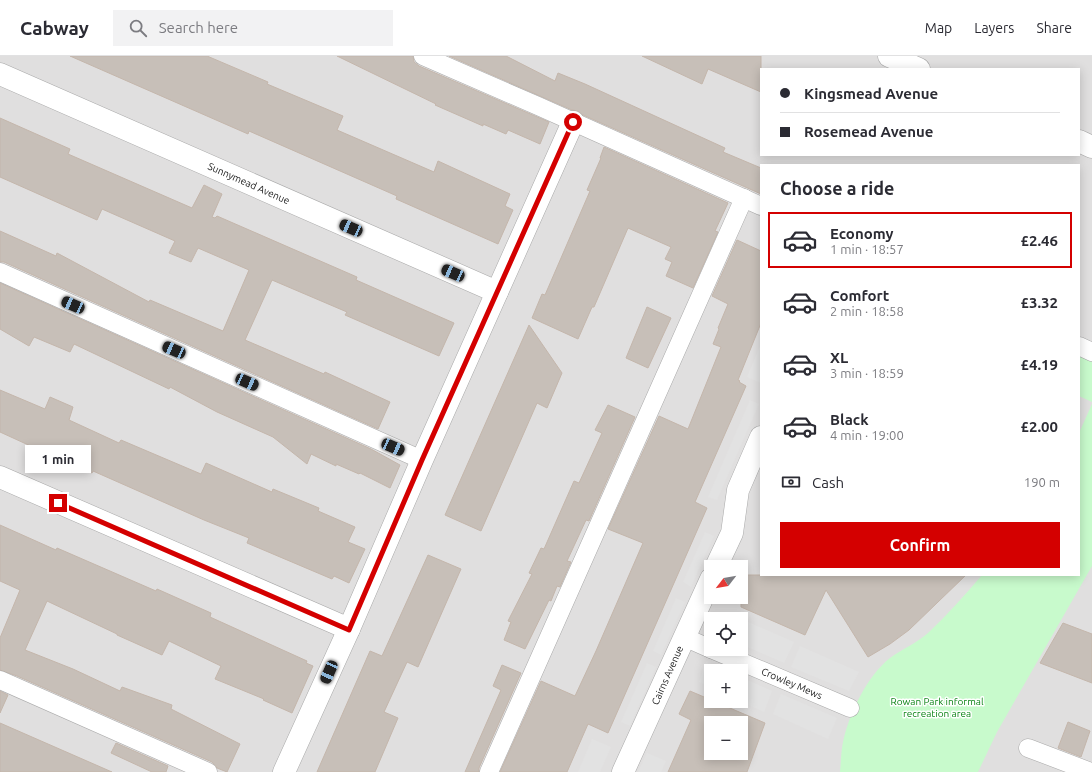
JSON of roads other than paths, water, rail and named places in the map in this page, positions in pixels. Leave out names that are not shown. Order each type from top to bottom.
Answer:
[{"type":"street","points":[[889,56],[917,68]]},
{"type":"street","name":"Sunnymead Avenue","points":[[0,74],[497,292]]},
{"type":"street","points":[[284,772],[349,630],[422,460],[573,122]]},
{"type":"street","points":[[1080,141],[1092,147]]},
{"type":"street","points":[[719,560],[732,533],[738,490],[760,439]]},
{"type":"street","points":[[0,477],[349,630]]},
{"type":"street","name":"Cairns Avenue","points":[[623,772],[704,594]]},
{"type":"lane","points":[[423,56],[760,206]]},
{"type":"lane","points":[[489,772],[744,198]]},
{"type":"lane","points":[[0,272],[422,460]]},
{"type":"lane","points":[[1080,346],[1092,352]]},
{"type":"lane","name":"Crowley Mews","points":[[684,637],[704,646]]},
{"type":"lane","name":"Crowley Mews","points":[[727,656],[850,708]]},
{"type":"lane","points":[[0,680],[208,772]]},
{"type":"lane","points":[[1028,748],[1091,772]]},
{"type":"park label","name":"Rowan Park informal recreation area","points":[[937,706]]}]
